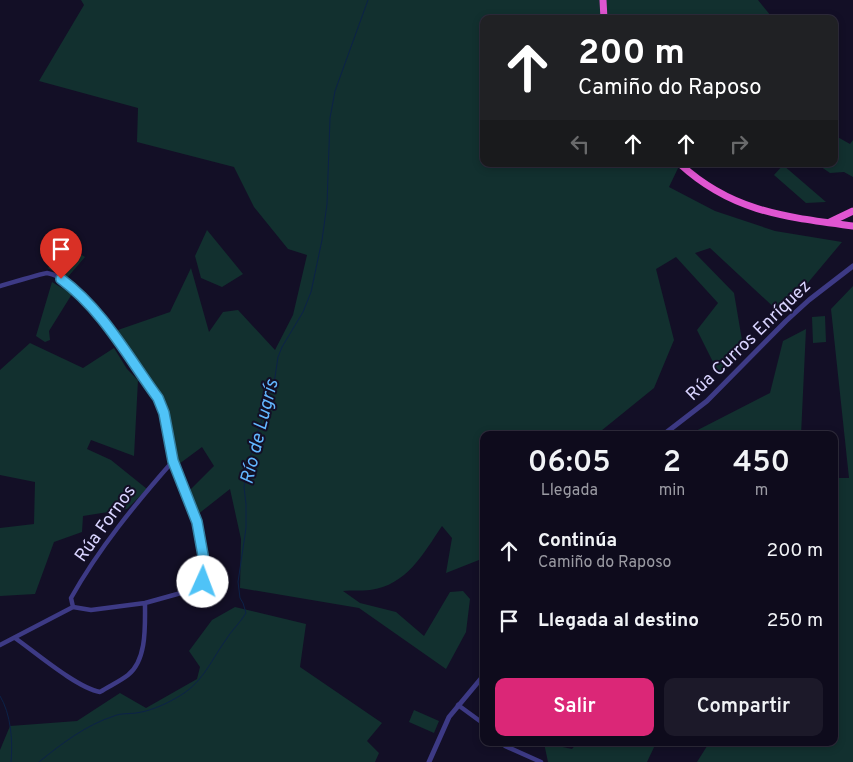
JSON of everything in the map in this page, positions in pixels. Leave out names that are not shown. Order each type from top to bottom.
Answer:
[{"type":"highway","points":[[603,0],[604,15]]},
{"type":"highway","points":[[684,167],[711,188],[740,204],[768,212],[853,226]]},
{"type":"highway","points":[[828,223],[853,211]]},
{"type":"street","name":"Rúa Curros Enríquez","points":[[668,431],[707,401],[786,321],[853,266]]},
{"type":"street","points":[[0,286],[47,273],[61,279],[75,289],[97,312],[158,398],[164,413],[173,461],[197,522],[204,561],[203,582],[199,588],[145,603],[91,610],[73,607],[0,645]]},
{"type":"street","name":"Rúa Fornos","points":[[73,607],[71,598],[92,565],[133,508],[173,461]]},
{"type":"street","points":[[15,638],[74,680],[92,690],[100,692],[128,675],[135,666],[142,652],[145,628],[145,603]]},
{"type":"street","points":[[429,762],[449,717],[480,680]]},
{"type":"street","points":[[458,705],[480,721]]},
{"type":"street","points":[[505,746],[540,762]]},
{"type":"green space","points":[[81,0],[758,0],[770,15],[480,15],[480,167],[679,167],[669,187],[715,211],[775,231],[842,242],[780,313],[710,248],[695,253],[734,293],[743,346],[720,376],[697,330],[718,303],[676,257],[656,269],[674,340],[654,388],[601,431],[480,431],[480,560],[446,573],[452,538],[442,526],[413,567],[394,582],[370,590],[343,591],[360,603],[396,612],[424,636],[450,592],[463,591],[470,599],[466,632],[446,669],[359,608],[240,588],[241,539],[230,489],[197,515],[188,492],[214,466],[202,447],[179,464],[169,410],[115,331],[170,312],[191,268],[209,332],[223,312],[238,310],[275,350],[293,315],[307,255],[288,249],[254,207],[234,167],[137,142],[138,108],[39,81],[84,5]]},
{"type":"green space","points":[[838,137],[850,144],[853,140],[853,177],[844,172],[830,173],[821,167],[838,167]]},
{"type":"green space","points":[[781,167],[785,167],[826,202],[806,203],[774,175]]},
{"type":"green space","points":[[207,230],[243,274],[222,287],[201,278],[195,256]]},
{"type":"green space","points":[[69,247],[85,257],[66,279],[48,268]]},
{"type":"green space","points":[[52,282],[72,294],[49,331],[50,340],[45,342],[36,336]]},
{"type":"green space","points":[[853,286],[853,762],[697,762],[707,746],[838,746],[838,478],[849,478],[831,309]]},
{"type":"green space","points":[[825,316],[826,342],[813,343],[812,317]]},
{"type":"green space","points":[[806,329],[801,431],[696,431],[770,393],[783,341]]},
{"type":"green space","points":[[30,343],[83,368],[114,348],[127,369],[138,380],[134,456],[91,440],[87,449],[111,460],[147,489],[127,509],[83,516],[82,532],[54,542],[35,594],[0,596],[0,528],[34,524],[35,482],[0,475],[0,370]]},
{"type":"green space","points":[[235,607],[306,624],[300,667],[382,723],[367,741],[379,753],[375,762],[0,762],[0,750],[10,726],[77,721],[120,693],[146,708],[197,679],[200,667],[189,651],[212,620]]},
{"type":"green space","points":[[414,710],[439,721],[434,733],[409,722]]},
{"type":"green space","points":[[545,746],[572,749],[574,746],[655,746],[647,762],[548,762]]},
{"type":"waterway","name":"Río de Lugrís","points":[[39,762],[65,742],[94,724],[117,715],[152,709],[167,703],[185,692],[199,680],[227,637],[246,613],[240,598],[238,582],[246,528],[244,487],[249,461],[275,377],[278,357],[303,312],[311,292],[322,240],[327,204],[330,118],[335,91],[368,0]]},
{"type":"waterway","points":[[0,696],[7,711],[10,728],[11,762]]},
{"type":"route","points":[[61,279],[75,289],[97,312],[158,398],[164,413],[173,461],[197,522],[204,561],[203,582]]}]
